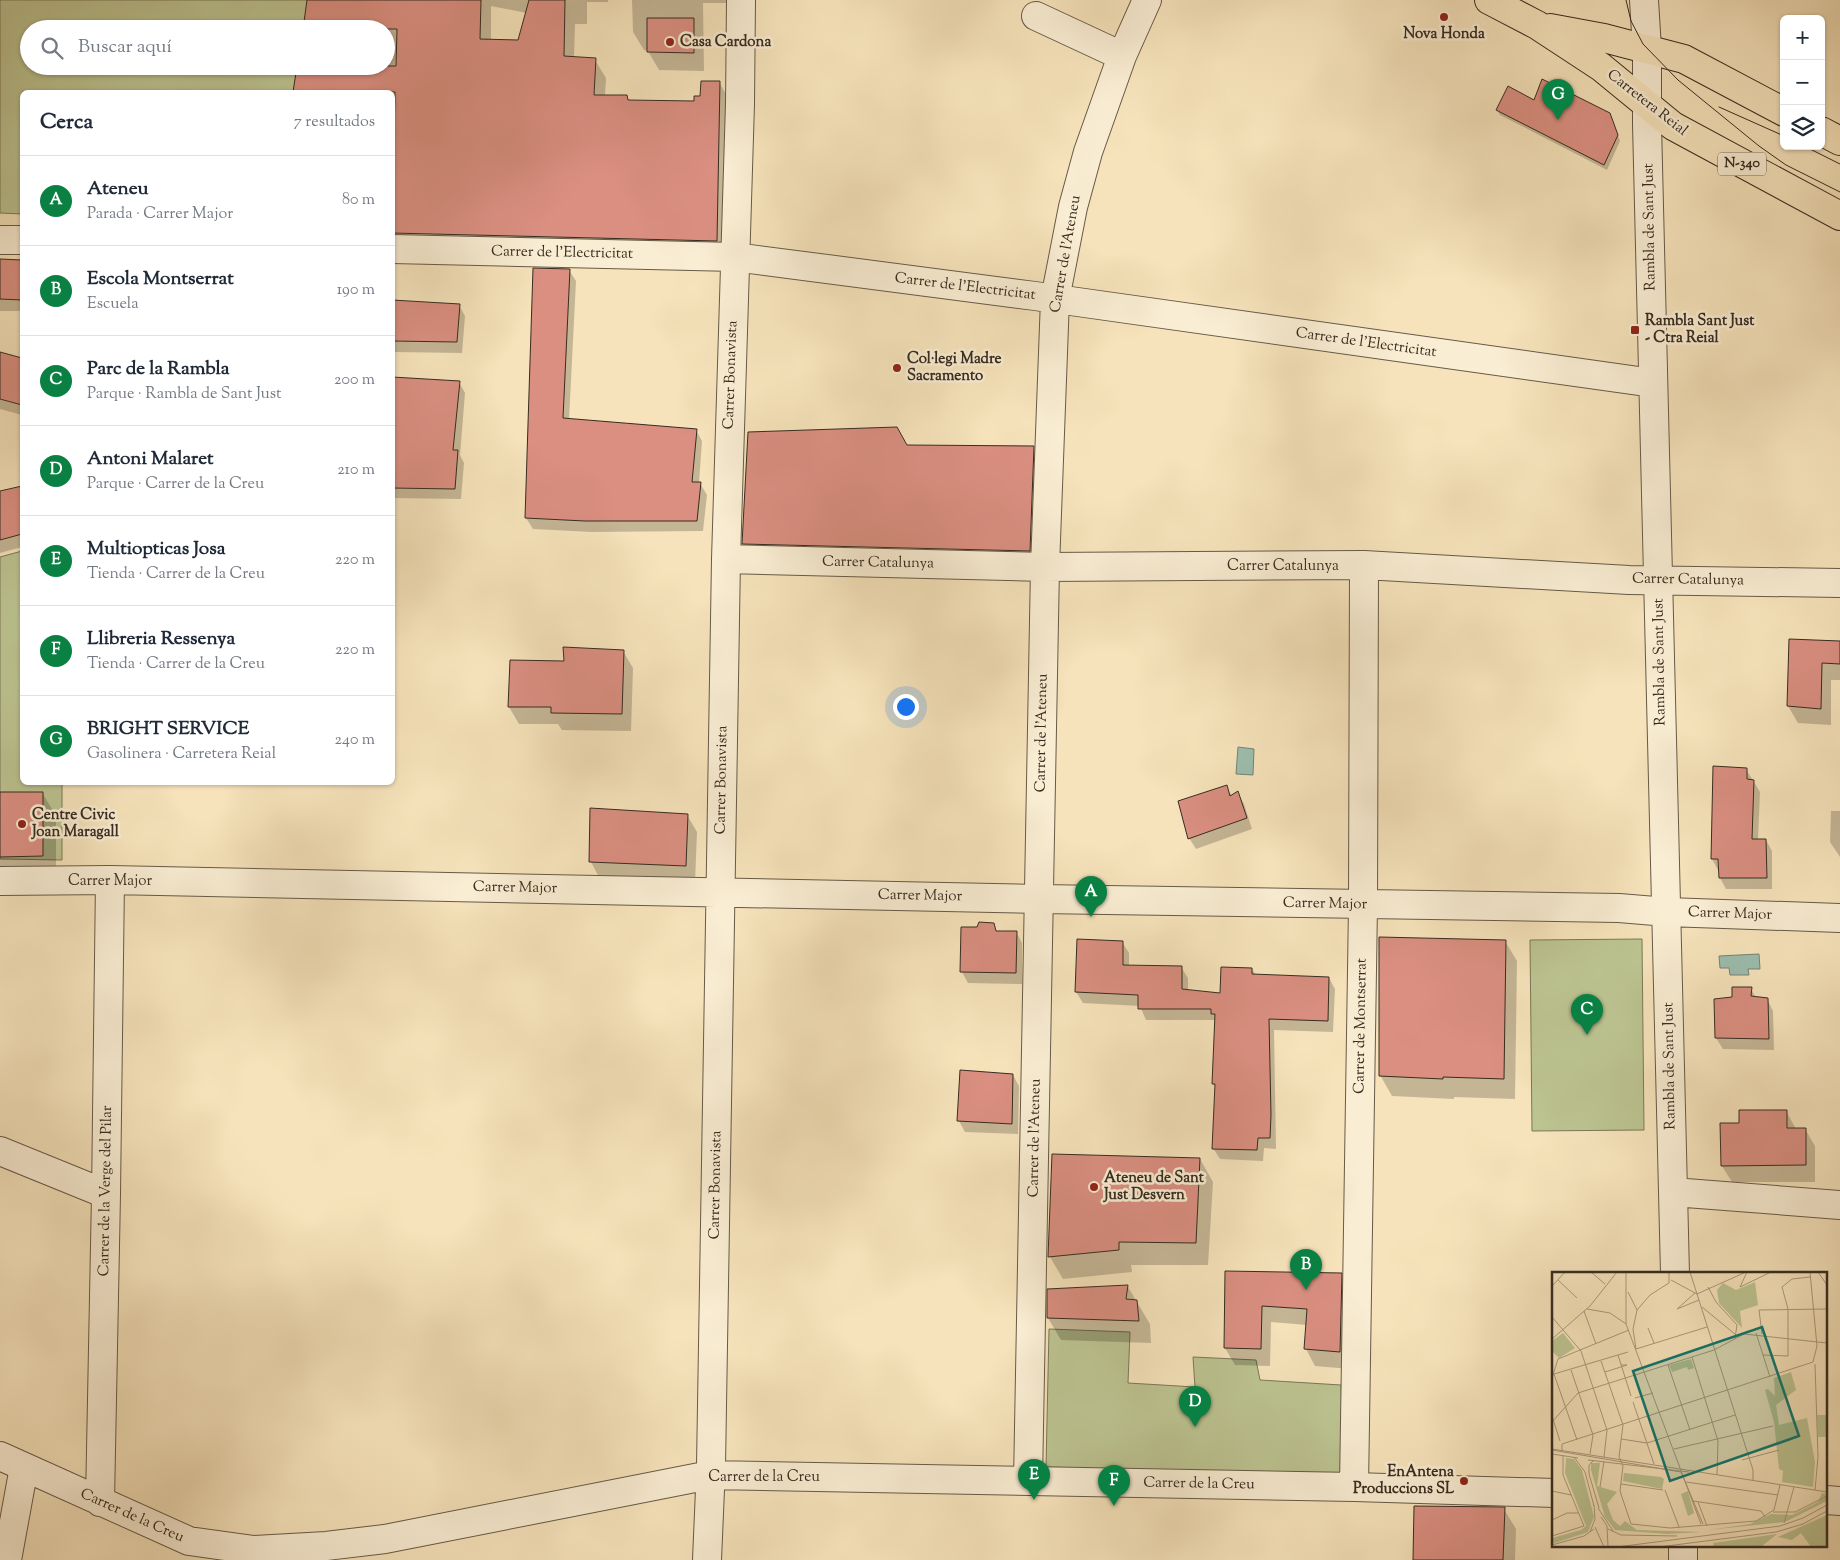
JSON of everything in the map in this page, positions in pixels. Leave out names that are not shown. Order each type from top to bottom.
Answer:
[{"type":"main road","name":"Carretera Reial","points":[[1489,0],[1537,25],[1601,67],[1647,106],[1694,139],[1840,216]]},
{"type":"main road","name":"Carretera Reial","points":[[1537,25],[1604,38],[1684,60],[1780,110]]},
{"type":"main road","points":[[1825,133],[1840,141]]},
{"type":"street","name":"Carrer Bonavista","points":[[707,1560],[726,559],[740,104],[741,0]]},
{"type":"street","name":"Carrer de l'Ateneu","points":[[1028,1480],[1045,567],[1055,299],[1073,208],[1088,152],[1122,56],[1147,0]]},
{"type":"street","name":"Rambla de Sant Just","points":[[1644,0],[1647,50],[1675,1272]]},
{"type":"street","points":[[1036,16],[1122,56]]},
{"type":"street","points":[[0,240],[20,240]]},
{"type":"street","name":"Carrer de l'Electricitat","points":[[395,249],[735,257],[1055,299],[1654,382]]},
{"type":"street","name":"Carrer Catalunya","points":[[726,559],[1045,567],[1364,565],[1628,580],[1840,583]]},
{"type":"street","name":"Carrer de Montserrat","points":[[1354,1486],[1363,905],[1364,565]]},
{"type":"street","name":"Carrer Major","points":[[0,881],[110,880],[1039,899],[1619,908],[1666,912],[1840,918]]},
{"type":"street","name":"Carrer de la Verge del Pilar","points":[[100,1502],[110,880]]},
{"type":"street","points":[[0,1151],[106,1194]]},
{"type":"street","points":[[1673,1192],[1840,1205]]},
{"type":"street","name":"Carrer de la Creu","points":[[0,1456],[189,1541],[254,1550],[326,1546],[379,1550],[710,1475],[1354,1486],[1552,1493]]},
{"type":"street","points":[[7,1560],[24,1467]]},
{"type":"green space","points":[[0,0],[312,0],[310,20],[20,20],[20,75],[305,75],[303,90],[20,90],[20,214],[0,213]]},
{"type":"green space","points":[[20,552],[20,785],[62,785],[62,860],[0,859],[0,557]]},
{"type":"green space","points":[[1642,939],[1644,1130],[1532,1131],[1530,940]]},
{"type":"green space","points":[[1049,1329],[1130,1332],[1128,1383],[1195,1387],[1193,1357],[1256,1360],[1260,1380],[1341,1385],[1344,1475],[1046,1467]]},
{"type":"shaded area","points":[[1238,747],[1254,749],[1253,775],[1236,774]]},
{"type":"shaded area","points":[[1759,954],[1760,969],[1748,969],[1749,975],[1730,975],[1729,968],[1720,968],[1719,956]]},
{"type":"building","points":[[307,0],[481,0],[480,39],[518,40],[529,0],[565,0],[564,56],[596,58],[594,95],[627,95],[628,100],[694,101],[694,96],[700,96],[701,81],[720,81],[717,241],[395,233],[395,90],[293,90],[296,75],[395,75],[397,29],[395,29],[395,20],[304,20]]},
{"type":"building","name":"Casa Cardona","points":[[647,18],[694,18],[694,53],[647,52]]},
{"type":"building","points":[[1542,79],[1610,113],[1618,135],[1604,165],[1496,110],[1508,86],[1534,100]]},
{"type":"building","points":[[0,259],[20,260],[20,300],[0,299]]},
{"type":"building","points":[[533,268],[570,269],[563,418],[697,429],[692,482],[701,482],[697,521],[585,521],[525,518]]},
{"type":"building","points":[[395,300],[460,304],[457,342],[395,341]]},
{"type":"building","points":[[0,352],[20,357],[20,404],[0,399]]},
{"type":"building","points":[[395,377],[460,381],[453,450],[458,450],[455,489],[395,488]]},
{"type":"building","points":[[897,427],[907,445],[1034,446],[1030,551],[742,544],[748,432]]},
{"type":"building","points":[[20,486],[20,535],[0,540],[0,491]]},
{"type":"building","points":[[1789,639],[1840,641],[1840,664],[1822,663],[1821,709],[1787,706]]},
{"type":"building","points":[[563,647],[624,650],[622,714],[551,713],[551,707],[508,707],[510,660],[564,661]]},
{"type":"building","points":[[1713,766],[1747,768],[1747,779],[1754,780],[1752,839],[1766,839],[1767,878],[1719,878],[1718,859],[1711,859]]},
{"type":"building","points":[[1227,785],[1230,796],[1238,791],[1247,818],[1188,839],[1178,801]]},
{"type":"building","name":"Centre Civic Joan Maragall","points":[[0,792],[43,792],[43,856],[0,857]]},
{"type":"building","points":[[590,808],[688,814],[686,866],[589,862]]},
{"type":"building","points":[[979,922],[994,923],[996,931],[1017,931],[1016,973],[960,972],[961,927],[977,927]]},
{"type":"building","points":[[1379,937],[1506,940],[1504,1079],[1379,1076]]},
{"type":"building","points":[[1077,939],[1123,941],[1123,965],[1182,966],[1182,989],[1220,993],[1221,967],[1252,968],[1252,974],[1329,977],[1328,1021],[1269,1019],[1270,1138],[1258,1138],[1257,1150],[1212,1149],[1215,1084],[1212,1084],[1215,1014],[1211,1014],[1211,1009],[1138,1009],[1138,995],[1075,992]]},
{"type":"building","points":[[1732,987],[1752,987],[1751,996],[1768,998],[1769,1039],[1715,1038],[1714,999],[1732,997]]},
{"type":"building","points":[[960,1070],[1013,1074],[1012,1124],[957,1121]]},
{"type":"building","points":[[1739,1110],[1787,1110],[1787,1128],[1806,1128],[1806,1165],[1721,1166],[1720,1123],[1739,1123]]},
{"type":"building","points":[[1052,1154],[1200,1158],[1196,1243],[1119,1242],[1119,1250],[1048,1257]]},
{"type":"building","points":[[1225,1271],[1342,1273],[1340,1352],[1304,1349],[1307,1309],[1262,1306],[1261,1349],[1224,1348]]},
{"type":"building","points":[[1128,1285],[1126,1299],[1137,1300],[1139,1321],[1047,1318],[1047,1289]]},
{"type":"building","points":[[1414,1506],[1505,1507],[1503,1560],[1413,1560]]},
{"type":"tram line","points":[[1626,0],[1631,21],[1643,44],[1678,80],[1759,146],[1786,165],[1840,192]]},
{"type":"tram line","points":[[1719,107],[1780,134]]},
{"type":"tram line","points":[[1812,150],[1840,164]]},
{"type":"place","name":"Nova Honda","points":[[1444,17]]},
{"type":"place","name":"Casa Cardona","points":[[670,42]]},
{"type":"place","name":"BRIGHT SERVICE","points":[[1558,120]]},
{"type":"place","name":"Rambla Sant Just - Ctra Reial","points":[[1635,330]]},
{"type":"place","name":"Col·legi Madre Sacramento","points":[[897,368]]},
{"type":"place","name":"Centre Civic Joan Maragall","points":[[22,824]]},
{"type":"place","name":"Ateneu","points":[[1091,917]]},
{"type":"place","name":"Parc de la Rambla","points":[[1587,1035]]},
{"type":"place","name":"Ateneu de Sant Just Desvern","points":[[1094,1187]]},
{"type":"place","name":"Escola Montserrat","points":[[1306,1290]]},
{"type":"place","name":"Antoni Malaret","points":[[1195,1427]]},
{"type":"place","name":"EnAntena Produccions SL","points":[[1464,1481]]},
{"type":"place","name":"Multiopticas Josa","points":[[1034,1500]]},
{"type":"place","name":"Llibreria Ressenya","points":[[1114,1506]]}]
